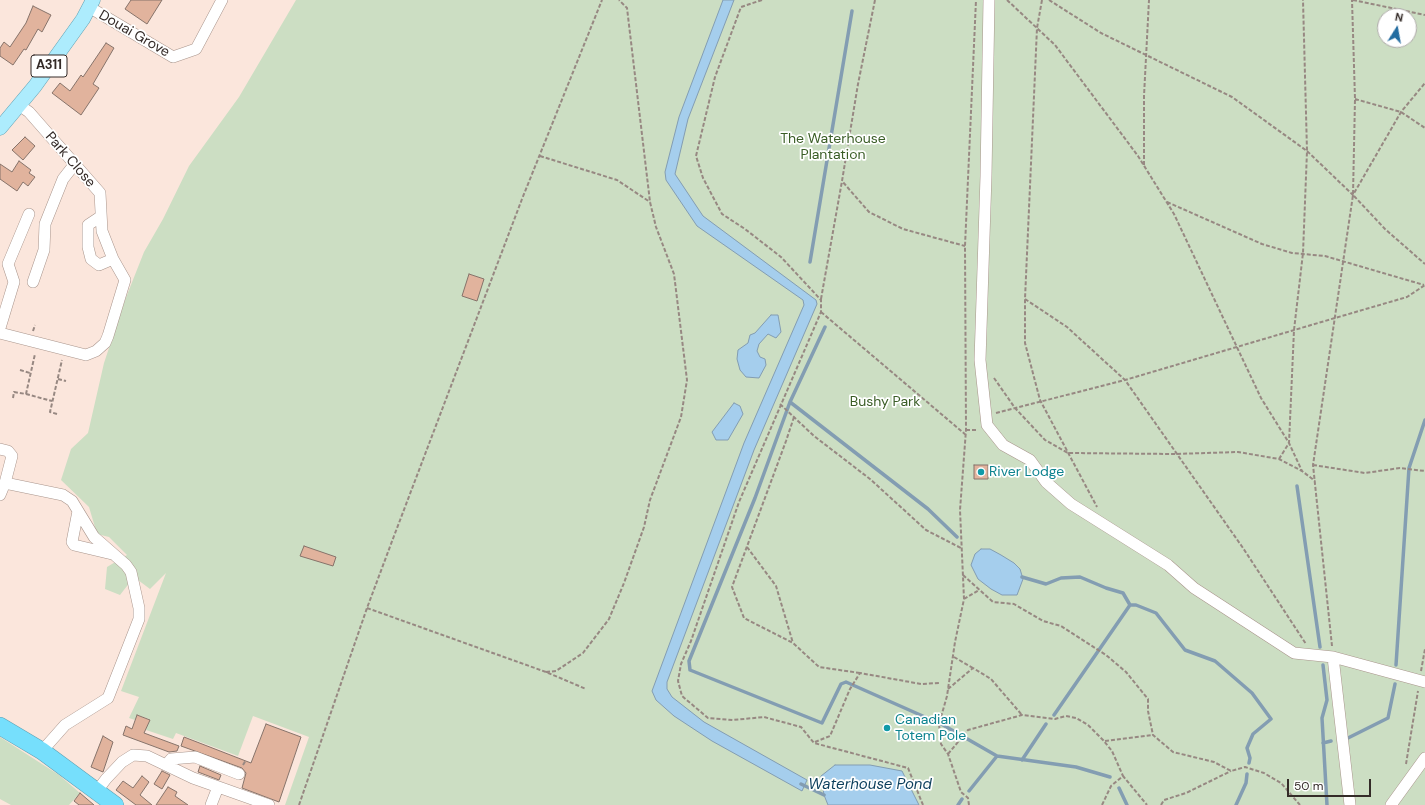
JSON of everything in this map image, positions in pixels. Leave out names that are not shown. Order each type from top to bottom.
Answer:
[{"type":"highway","points":[[0,726],[42,751],[115,805]]},
{"type":"main road","name":"A311","points":[[0,128],[84,19],[91,4]]},
{"type":"street","name":"Douai Grove","points":[[91,4],[173,57],[196,49],[222,0]]},
{"type":"street","points":[[989,0],[980,360],[987,425],[1003,445],[1030,460],[1046,482],[1071,504],[1168,565],[1194,588],[1294,652],[1333,657],[1422,681]]},
{"type":"street","name":"Park Close","points":[[19,105],[29,112],[100,193],[100,217],[102,231],[113,259],[125,280],[105,343],[96,351],[86,355],[65,350]]},
{"type":"street","points":[[33,282],[44,250],[45,224],[63,179],[74,164]]},
{"type":"street","points":[[0,328],[14,282],[4,263],[29,214]]},
{"type":"street","points":[[100,217],[88,225],[88,247],[91,259],[99,265],[113,259]]},
{"type":"street","points":[[0,333],[65,350]]},
{"type":"street","points":[[0,449],[8,451],[12,456],[5,483],[0,495]]},
{"type":"street","points":[[5,483],[63,495],[72,501],[94,537],[126,565],[131,572],[139,608],[139,619],[108,698],[65,725],[42,751]]},
{"type":"street","points":[[78,511],[72,542],[74,545],[112,554]]},
{"type":"street","points":[[1333,657],[1350,805]]},
{"type":"street","points":[[97,791],[122,762],[133,755],[147,756],[218,787],[269,805]]},
{"type":"street","points":[[166,765],[171,759],[196,757],[240,774]]},
{"type":"street","points":[[1391,805],[1425,758]]},
{"type":"street","points":[[212,805],[218,787]]},
{"type":"path","points":[[299,805],[304,798],[367,608],[522,199],[602,0]]},
{"type":"path","points":[[546,672],[556,671],[583,653],[609,619],[624,583],[644,527],[650,500],[681,417],[687,380],[674,274],[656,227],[650,202],[628,8],[619,0]]},
{"type":"path","points":[[762,0],[741,7],[715,77],[696,156],[703,178],[722,214],[745,229],[781,257],[821,300]]},
{"type":"path","points":[[875,0],[858,84],[821,300],[821,312],[739,502],[691,641],[681,664],[678,681],[682,696],[708,718],[733,720],[764,717],[801,727],[814,742],[908,768],[923,805]]},
{"type":"path","points":[[969,805],[968,798],[961,792],[948,754],[941,744],[939,724],[948,690],[955,642],[964,599],[960,510],[966,436],[967,346],[965,246],[976,0]]},
{"type":"path","points":[[1007,0],[1055,45],[1144,166],[1174,214],[1262,398],[1289,443],[1302,471]]},
{"type":"path","points":[[1042,0],[1037,28],[1024,299],[1025,343],[1040,400],[1098,508]]},
{"type":"path","points":[[1049,0],[1101,33],[1232,97],[1307,151],[1353,195],[1385,229],[1425,264]]},
{"type":"path","points":[[1144,166],[1144,96],[1149,0]]},
{"type":"path","points":[[1280,459],[1289,443],[1294,330],[1303,253],[1307,151],[1303,0]]},
{"type":"path","points":[[1333,657],[1313,465],[1345,262],[1353,195],[1355,99],[1353,0],[1425,15]]},
{"type":"path","points":[[1353,195],[1401,112],[1425,83]]},
{"type":"path","points":[[1355,99],[1401,112],[1425,128]]},
{"type":"path","points":[[540,156],[617,180],[650,202]]},
{"type":"path","points":[[842,180],[869,212],[903,229],[939,241],[965,246]]},
{"type":"path","points":[[1165,201],[1262,244],[1292,253],[1325,256],[1425,285]]},
{"type":"path","points":[[987,416],[1040,400],[1125,380],[1335,318],[1407,296],[1425,285]]},
{"type":"path","points":[[1024,299],[1067,327],[1125,380],[1175,454],[1243,548],[1313,655]]},
{"type":"path","points":[[821,312],[966,436]]},
{"type":"path","points":[[26,394],[38,343]]},
{"type":"path","points":[[57,414],[50,412],[65,350]]},
{"type":"path","points":[[20,370],[31,373]]},
{"type":"path","points":[[993,378],[1016,408],[1045,440],[1068,453],[1175,454],[1238,452],[1280,459],[1302,471],[1315,481]]},
{"type":"path","points":[[58,379],[66,381]]},
{"type":"path","points":[[13,398],[14,392],[52,401]]},
{"type":"path","points":[[780,404],[814,436],[870,479],[926,530],[961,548]]},
{"type":"path","points":[[794,417],[732,587],[744,618],[793,643],[819,667],[921,684],[940,683]]},
{"type":"path","points":[[1313,465],[1365,473],[1400,468],[1425,471]]},
{"type":"path","points":[[747,547],[776,586],[793,643]]},
{"type":"path","points":[[962,574],[993,602],[1014,604],[1044,621],[1061,626],[1106,655],[1126,672],[1148,699],[1148,711],[1153,735],[1173,752],[1214,762],[1231,771]]},
{"type":"path","points":[[964,599],[979,590]]},
{"type":"path","points":[[367,608],[546,672],[586,689]]},
{"type":"path","points":[[1406,766],[1422,681],[1425,649]]},
{"type":"path","points":[[954,657],[991,679],[1022,715]]},
{"type":"path","points":[[948,690],[973,668]]},
{"type":"path","points":[[814,742],[830,736],[850,689],[860,673]]},
{"type":"path","points":[[948,754],[967,731],[1002,720],[1022,715],[1055,719],[1066,716],[1076,718],[1088,725],[1104,741],[1112,751],[1123,776],[1147,805]]},
{"type":"path","points":[[1104,741],[1153,735]]},
{"type":"path","points":[[1161,805],[1164,800],[1186,794],[1231,771],[1245,767],[1264,774],[1281,783],[1296,804],[1300,805]]},
{"type":"path","points":[[1102,805],[1111,786],[1123,776]]},
{"type":"green space","name":"Bushy Park","points":[[296,0],[1425,0],[1425,805],[285,805],[309,737],[253,716],[238,756],[176,733],[173,739],[146,730],[149,719],[137,715],[135,720],[129,718],[139,697],[121,691],[166,573],[150,589],[134,577],[120,595],[105,589],[107,567],[127,555],[109,537],[97,534],[89,507],[61,480],[71,449],[88,433],[104,363],[125,300],[144,252],[163,219],[189,166],[239,97]]},
{"type":"green space","points":[[0,737],[59,775],[80,793],[69,805],[11,805],[0,799]]},
{"type":"water","points":[[723,0],[734,0],[688,119],[675,174],[703,216],[816,300],[817,304],[754,450],[667,682],[667,689],[672,697],[704,722],[807,780],[802,791],[712,741],[674,716],[656,700],[652,691],[744,443],[804,305],[803,300],[697,226],[666,180],[665,172],[679,117]]},
{"type":"water","points":[[771,315],[778,315],[781,332],[776,338],[768,334],[759,344],[757,351],[760,357],[765,359],[766,365],[759,378],[746,377],[740,370],[737,359],[738,350],[748,343],[750,335],[755,333]]},
{"type":"water","points":[[734,403],[740,406],[743,414],[728,440],[716,440],[712,432]]},
{"type":"water","points":[[981,549],[990,549],[1014,563],[1020,569],[1023,579],[1017,595],[1002,595],[978,579],[971,565],[975,554]]},
{"type":"water","name":"Waterhouse Pond","points":[[835,765],[870,765],[902,771],[919,805],[828,805],[824,795],[821,776]]},
{"type":"building","points":[[131,0],[162,0],[147,24],[125,9]]},
{"type":"building","points":[[33,6],[51,15],[42,32],[38,29],[26,50],[24,49],[13,65],[0,56],[0,48],[4,42],[10,47],[26,23]]},
{"type":"building","points":[[106,43],[114,48],[93,84],[99,88],[81,115],[52,93],[60,83],[70,91],[81,75],[83,77]]},
{"type":"building","points":[[25,137],[35,146],[23,160],[12,150]]},
{"type":"building","points":[[19,161],[31,170],[29,173],[35,177],[28,186],[23,182],[17,191],[0,179],[0,164],[12,172]]},
{"type":"building","points":[[469,274],[484,279],[477,301],[462,296]]},
{"type":"building","name":"River Lodge","points":[[974,465],[988,465],[988,479],[974,479]]},
{"type":"building","points":[[304,546],[336,557],[333,566],[300,556]]},
{"type":"building","points":[[137,715],[150,720],[144,733],[179,746],[177,751],[169,752],[123,735],[126,726],[132,729]]},
{"type":"building","points":[[266,724],[301,737],[279,802],[242,788],[246,773],[242,768],[181,746],[184,737],[251,763]]},
{"type":"building","points":[[103,736],[113,742],[103,772],[91,767]]},
{"type":"building","points":[[200,766],[221,775],[219,780],[198,772]]},
{"type":"building","points":[[162,771],[170,775],[162,789],[154,784]]},
{"type":"building","points":[[142,776],[149,782],[140,795],[152,805],[136,805],[116,790],[123,781],[133,788]]},
{"type":"building","points":[[168,787],[177,792],[175,796],[188,805],[156,805]]},
{"type":"building","points":[[80,793],[94,805],[79,805],[74,801]]},
{"type":"waterway","points":[[810,262],[852,11]]},
{"type":"waterway","points":[[825,327],[790,402],[755,498],[689,661],[690,670],[822,723],[841,684],[846,682],[943,725],[997,756],[1076,767],[1110,777]]},
{"type":"waterway","points":[[790,402],[928,509],[957,537]]},
{"type":"waterway","points":[[1396,665],[1409,468],[1425,420]]},
{"type":"waterway","points":[[1297,486],[1320,647]]},
{"type":"waterway","points":[[1022,577],[1046,584],[1061,578],[1080,577],[1106,588],[1123,593],[1130,605],[1136,605],[1156,613],[1185,650],[1215,661],[1252,693],[1271,719],[1253,734],[1247,748],[1250,758],[1249,763]]},
{"type":"waterway","points":[[1054,715],[1130,605]]},
{"type":"waterway","points":[[1323,665],[1327,700],[1322,718],[1327,805]]},
{"type":"waterway","points":[[1348,738],[1388,718],[1395,684]]},
{"type":"waterway","points":[[1022,760],[1046,724]]},
{"type":"waterway","points":[[1323,743],[1331,741]]},
{"type":"waterway","points":[[969,791],[997,756]]},
{"type":"waterway","points":[[1236,805],[1246,783],[1247,774]]},
{"type":"waterway","points":[[801,784],[824,795]]},
{"type":"waterway","points":[[1119,788],[1127,805]]},
{"type":"waterway","points":[[958,805],[962,799]]},
{"type":"place","name":"River Lodge","points":[[981,472]]},
{"type":"place","name":"Canadian Totem Pole","points":[[887,728]]},
{"type":"park label","name":"The Waterhouse Plantation","points":[[833,148]]}]
